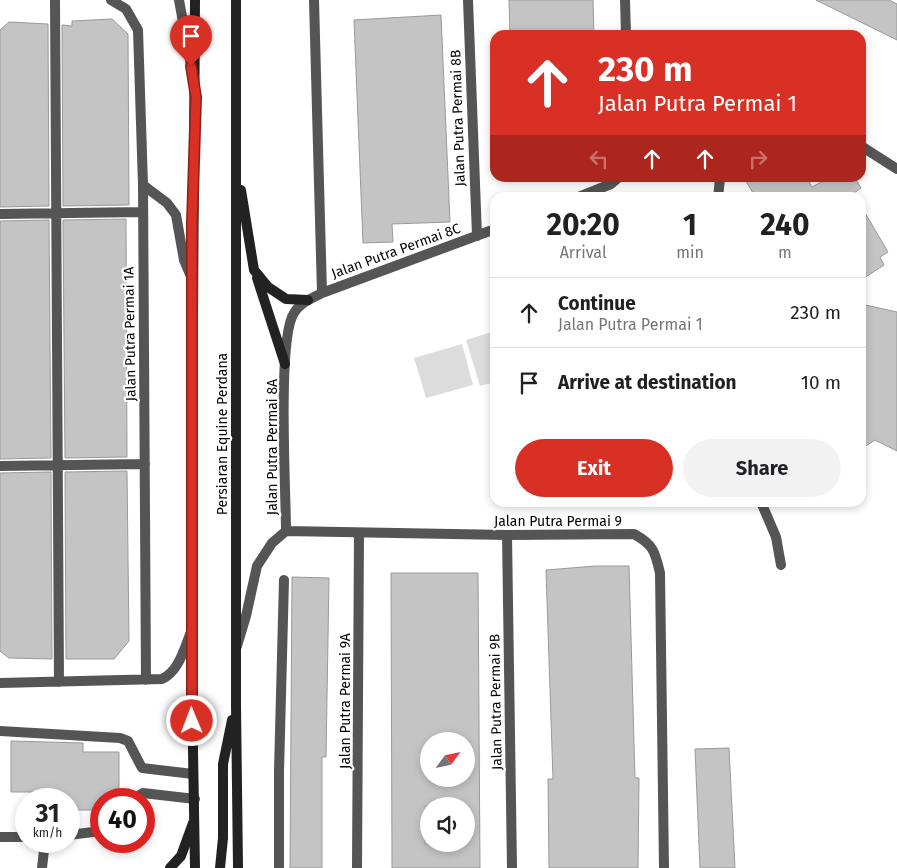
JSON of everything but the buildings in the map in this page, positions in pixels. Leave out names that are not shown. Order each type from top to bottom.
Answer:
[{"type":"street","points":[[55,0],[56,466],[59,682]]},
{"type":"street","name":"Jalan Putra Permai 1A","points":[[111,0],[126,9],[138,30],[143,185],[146,680]]},
{"type":"street","points":[[178,0],[196,97]]},
{"type":"street","points":[[195,0],[196,97],[192,279],[191,632],[193,774],[196,817],[195,868]]},
{"type":"street","name":"Persiaran Equine Perdana","points":[[236,0],[236,705],[238,868]]},
{"type":"street","points":[[314,0],[322,293]]},
{"type":"street","name":"Jalan Putra Permai 8B","points":[[468,0],[476,236]]},
{"type":"street","points":[[625,0],[626,30]]},
{"type":"street","points":[[866,149],[897,168]]},
{"type":"street","points":[[236,159],[254,270],[285,364]]},
{"type":"street","points":[[591,192],[613,182]]},
{"type":"street","points":[[143,185],[167,203],[176,215],[184,260],[192,279]]},
{"type":"street","points":[[0,214],[55,215],[142,212]]},
{"type":"street","name":"Jalan Putra Permai 8C","points":[[308,300],[322,293],[490,231]]},
{"type":"street","points":[[254,270],[268,287],[286,299],[308,300]]},
{"type":"street","name":"Jalan Putra Permai 8A","points":[[236,648],[246,616],[256,566],[272,544],[286,531],[285,364],[287,329],[294,312],[308,300]]},
{"type":"street","points":[[0,466],[145,464]]},
{"type":"street","points":[[763,507],[776,537],[781,565]]},
{"type":"street","name":"Jalan Putra Permai 9","points":[[286,531],[508,535],[634,534],[648,541],[656,552],[660,573],[664,868]]},
{"type":"street","name":"Jalan Putra Permai 9A","points":[[357,868],[359,533]]},
{"type":"street","name":"Jalan Putra Permai 9B","points":[[508,535],[512,868]]},
{"type":"street","points":[[279,868],[279,771],[284,580]]},
{"type":"street","points":[[0,683],[162,679],[170,675],[191,632]]},
{"type":"street","points":[[220,868],[223,838],[223,764],[236,705]]},
{"type":"street","points":[[0,731],[120,738],[128,741],[142,768],[193,774]]},
{"type":"street","points":[[155,794],[195,799]]},
{"type":"street","points":[[170,868],[181,856],[196,817]]},
{"type":"street","points":[[0,837],[15,837]]},
{"type":"street","points":[[42,868],[43,853]]},
{"type":"shaded area","points":[[490,333],[490,383],[480,386],[466,340]]},
{"type":"shaded area","points":[[462,344],[473,385],[426,398],[414,358]]},
{"type":"route","points":[[191,66],[196,97],[192,224],[192,721]]}]
